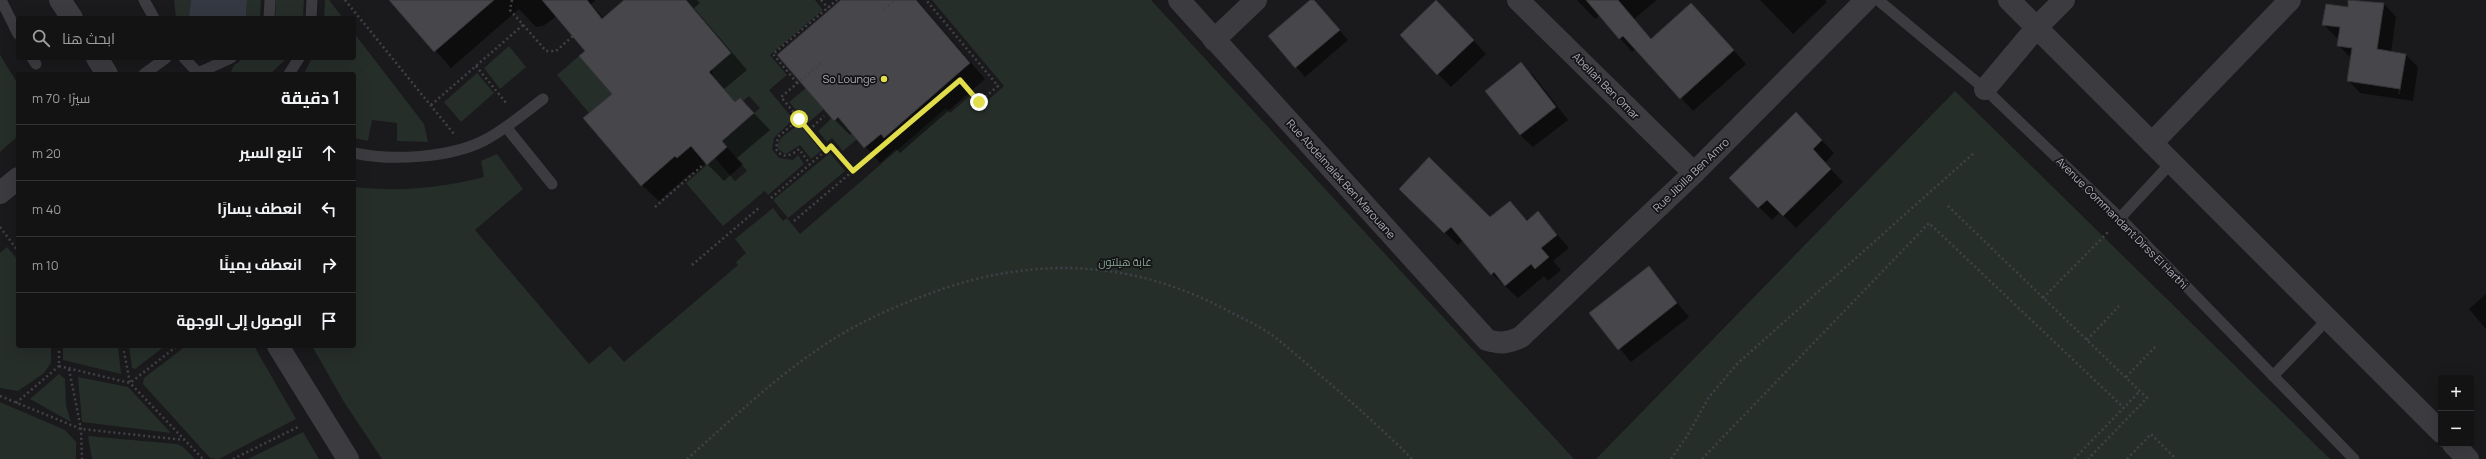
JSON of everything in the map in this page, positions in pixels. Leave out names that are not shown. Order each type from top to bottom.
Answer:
[{"type":"street","points":[[60,0],[71,16]]},
{"type":"street","name":"Rue Abdelmalek Ben Marouane","points":[[1179,0],[1487,340],[1499,343],[1510,343]]},
{"type":"street","points":[[1214,40],[1256,0]]},
{"type":"street","name":"Abellah Ben Omar","points":[[1518,0],[1694,173]]},
{"type":"street","name":"Rue Jibilla Ben Amro","points":[[1510,343],[1521,337],[1694,173],[1866,0]]},
{"type":"street","points":[[2009,0],[2438,429]]},
{"type":"street","points":[[1985,89],[2037,27],[2064,0]]},
{"type":"street","points":[[2152,143],[2290,0]]},
{"type":"street","points":[[98,60],[105,72]]},
{"type":"street","points":[[0,193],[16,180]]},
{"type":"street","points":[[279,348],[348,459]]},
{"type":"street","points":[[2457,447],[2468,459]]},
{"type":"lane","points":[[1,0],[16,30]]},
{"type":"lane","points":[[269,16],[270,0]]},
{"type":"lane","points":[[312,0],[312,16]]},
{"type":"lane","name":"Avenue Commandant Dirss El Harthi","points":[[1878,0],[1985,89],[2120,218],[2354,459]]},
{"type":"lane","points":[[147,72],[163,60]]},
{"type":"lane","points":[[186,60],[197,72]]},
{"type":"lane","points":[[203,72],[227,60]]},
{"type":"lane","points":[[290,72],[298,60]]},
{"type":"lane","points":[[356,153],[407,157],[433,154],[465,147],[482,141],[506,127],[543,99]]},
{"type":"lane","points":[[506,127],[552,184]]},
{"type":"lane","points":[[2120,218],[2172,162]]},
{"type":"lane","points":[[2273,376],[2328,319]]},
{"type":"path","points":[[344,0],[465,147]]},
{"type":"path","points":[[512,0],[510,10],[549,52],[556,51],[573,36]]},
{"type":"path","points":[[821,0],[828,8]]},
{"type":"path","points":[[797,83],[773,54],[837,0]]},
{"type":"path","points":[[884,9],[895,0]]},
{"type":"path","points":[[794,221],[960,80],[979,102],[998,86],[926,0]]},
{"type":"path","points":[[431,105],[523,25]]},
{"type":"path","points":[[821,63],[781,97],[826,151]]},
{"type":"path","points":[[476,66],[518,117]]},
{"type":"path","points":[[809,130],[824,116]]},
{"type":"path","points":[[799,119],[778,137],[776,149],[785,156],[799,149],[810,164]]},
{"type":"path","points":[[771,198],[831,146],[853,171]]},
{"type":"path","points":[[1671,459],[1687,436],[1709,397],[1738,363],[1975,152]]},
{"type":"path","points":[[655,207],[703,165]]},
{"type":"path","points":[[1948,206],[2146,398],[2088,459]]},
{"type":"path","points":[[692,265],[760,207]]},
{"type":"path","points":[[2044,298],[2120,218]]},
{"type":"path","points":[[1702,459],[1929,223],[2124,408]]},
{"type":"path","points":[[0,227],[16,248]]},
{"type":"path","points":[[687,459],[791,369],[851,328],[887,310],[960,283],[996,274],[1058,267],[1120,271],[1184,289],[1215,303],[1268,333],[1294,353],[1362,411],[1412,459]]},
{"type":"path","points":[[2087,340],[2119,306]]},
{"type":"path","points":[[2126,377],[2157,345]]},
{"type":"path","points":[[16,403],[59,366],[59,348]]},
{"type":"path","points":[[123,348],[130,383],[203,459]]},
{"type":"path","points":[[130,383],[174,348]]},
{"type":"path","points":[[59,366],[130,383]]},
{"type":"path","points":[[69,369],[81,429],[82,459]]},
{"type":"path","points":[[2074,459],[2140,391]]},
{"type":"path","points":[[0,396],[81,429],[184,440]]},
{"type":"path","points":[[233,459],[320,416]]},
{"type":"path","points":[[2127,459],[2151,434],[2176,459]]},
{"type":"green space","points":[[174,0],[191,0],[190,16],[176,16]]},
{"type":"green space","points":[[247,0],[261,0],[260,16],[246,16]]},
{"type":"green space","points":[[276,0],[304,0],[303,16],[275,16]]},
{"type":"green space","points":[[325,0],[329,0],[341,16],[324,16]]},
{"type":"green space","points":[[686,0],[815,0],[823,10],[770,55],[787,75],[769,90],[793,119],[774,138],[772,149],[779,158],[793,160],[798,155],[804,164],[768,195],[765,191],[723,226],[686,183],[715,158],[735,181],[747,171],[722,141],[760,108],[749,96],[743,101],[740,98],[735,102],[713,76],[712,69],[731,52]]},
{"type":"green space","name":"غابة هيلتون","points":[[932,0],[1151,0],[1574,459],[382,459],[344,402],[313,348],[356,348],[356,187],[404,189],[468,181],[484,177],[481,161],[497,154],[523,189],[475,230],[589,364],[610,346],[624,362],[738,265],[736,262],[746,253],[735,239],[773,208],[783,221],[787,218],[800,234],[946,108],[950,113],[970,96],[980,107],[1004,86]]},
{"type":"green space","points":[[356,36],[424,124],[428,142],[397,141],[397,123],[372,120],[368,141],[356,138],[356,72],[305,72],[311,60],[356,60]]},
{"type":"green space","points":[[509,46],[526,67],[500,89],[484,68]]},
{"type":"green space","points":[[0,55],[16,81],[16,138],[0,152]]},
{"type":"green space","points":[[579,56],[612,94],[589,113],[557,75]]},
{"type":"green space","points":[[241,60],[285,60],[272,72],[231,72],[234,65]]},
{"type":"green space","points":[[477,73],[494,93],[461,122],[444,102]]},
{"type":"green space","points":[[806,88],[824,109],[808,123],[789,102]]},
{"type":"green space","points":[[1955,91],[2330,459],[1596,459]]},
{"type":"green space","points":[[838,117],[857,139],[843,151],[832,138],[827,142],[818,131],[832,118],[834,121]]},
{"type":"green space","points":[[799,124],[821,151],[811,159],[800,145],[786,154],[779,150],[777,146],[781,138]]},
{"type":"green space","points":[[830,153],[845,171],[788,218],[773,200]]},
{"type":"green space","points":[[7,247],[16,258],[16,348],[51,348],[51,363],[44,373],[18,391],[0,388],[0,253]]},
{"type":"green space","points":[[63,348],[118,348],[121,374],[63,360]]},
{"type":"green space","points":[[129,348],[162,348],[135,369],[132,368]]},
{"type":"green space","points":[[183,348],[255,348],[296,419],[219,459],[210,458],[143,384],[144,378]]},
{"type":"green space","points":[[59,374],[65,379],[66,406],[71,422],[30,399]]},
{"type":"green space","points":[[78,377],[128,387],[171,433],[82,422]]},
{"type":"green space","points":[[0,402],[65,430],[76,442],[76,459],[0,459]]},
{"type":"green space","points":[[303,432],[319,459],[248,459]]},
{"type":"green space","points":[[88,436],[177,444],[183,447],[195,459],[92,459]]},
{"type":"shaded area","points":[[191,0],[247,0],[246,16],[189,15]]},
{"type":"building","points":[[389,0],[494,0],[434,52]]},
{"type":"building","points":[[542,0],[587,0],[602,19],[624,0],[686,0],[731,53],[709,72],[735,102],[740,98],[754,113],[722,141],[727,147],[707,165],[691,146],[677,158],[675,156],[641,186],[583,118],[612,94],[579,56],[585,51]]},
{"type":"building","name":"So Lounge","points":[[841,0],[916,0],[970,63],[884,138],[881,134],[864,148],[838,117],[834,121],[777,55]]},
{"type":"building","points":[[1310,0],[1314,0],[1340,30],[1295,68],[1268,36]]},
{"type":"building","points":[[1436,0],[1474,40],[1437,75],[1400,35]]},
{"type":"building","points":[[1586,0],[1618,0],[1651,39],[1691,3],[1734,50],[1680,99],[1623,36],[1619,39]]},
{"type":"building","points":[[2348,0],[2384,3],[2377,49],[2406,54],[2400,89],[2347,81],[2352,48],[2337,46],[2340,27],[2322,25],[2326,4],[2348,7]]},
{"type":"building","points":[[1521,62],[1556,107],[1520,135],[1485,91]]},
{"type":"building","points":[[1796,112],[1822,140],[1813,149],[1831,169],[1783,216],[1767,200],[1758,208],[1729,178]]},
{"type":"building","points":[[1429,157],[1490,217],[1510,201],[1527,221],[1538,211],[1557,235],[1541,248],[1549,257],[1535,269],[1531,264],[1505,286],[1494,272],[1491,275],[1451,227],[1444,233],[1399,189]]},
{"type":"building","points":[[1649,266],[1677,303],[1618,350],[1589,313]]},
{"type":"place","name":"So Lounge","points":[[884,79]]},
{"type":"route","points":[[799,119],[826,151],[831,146],[853,171],[960,80],[979,102]]}]
